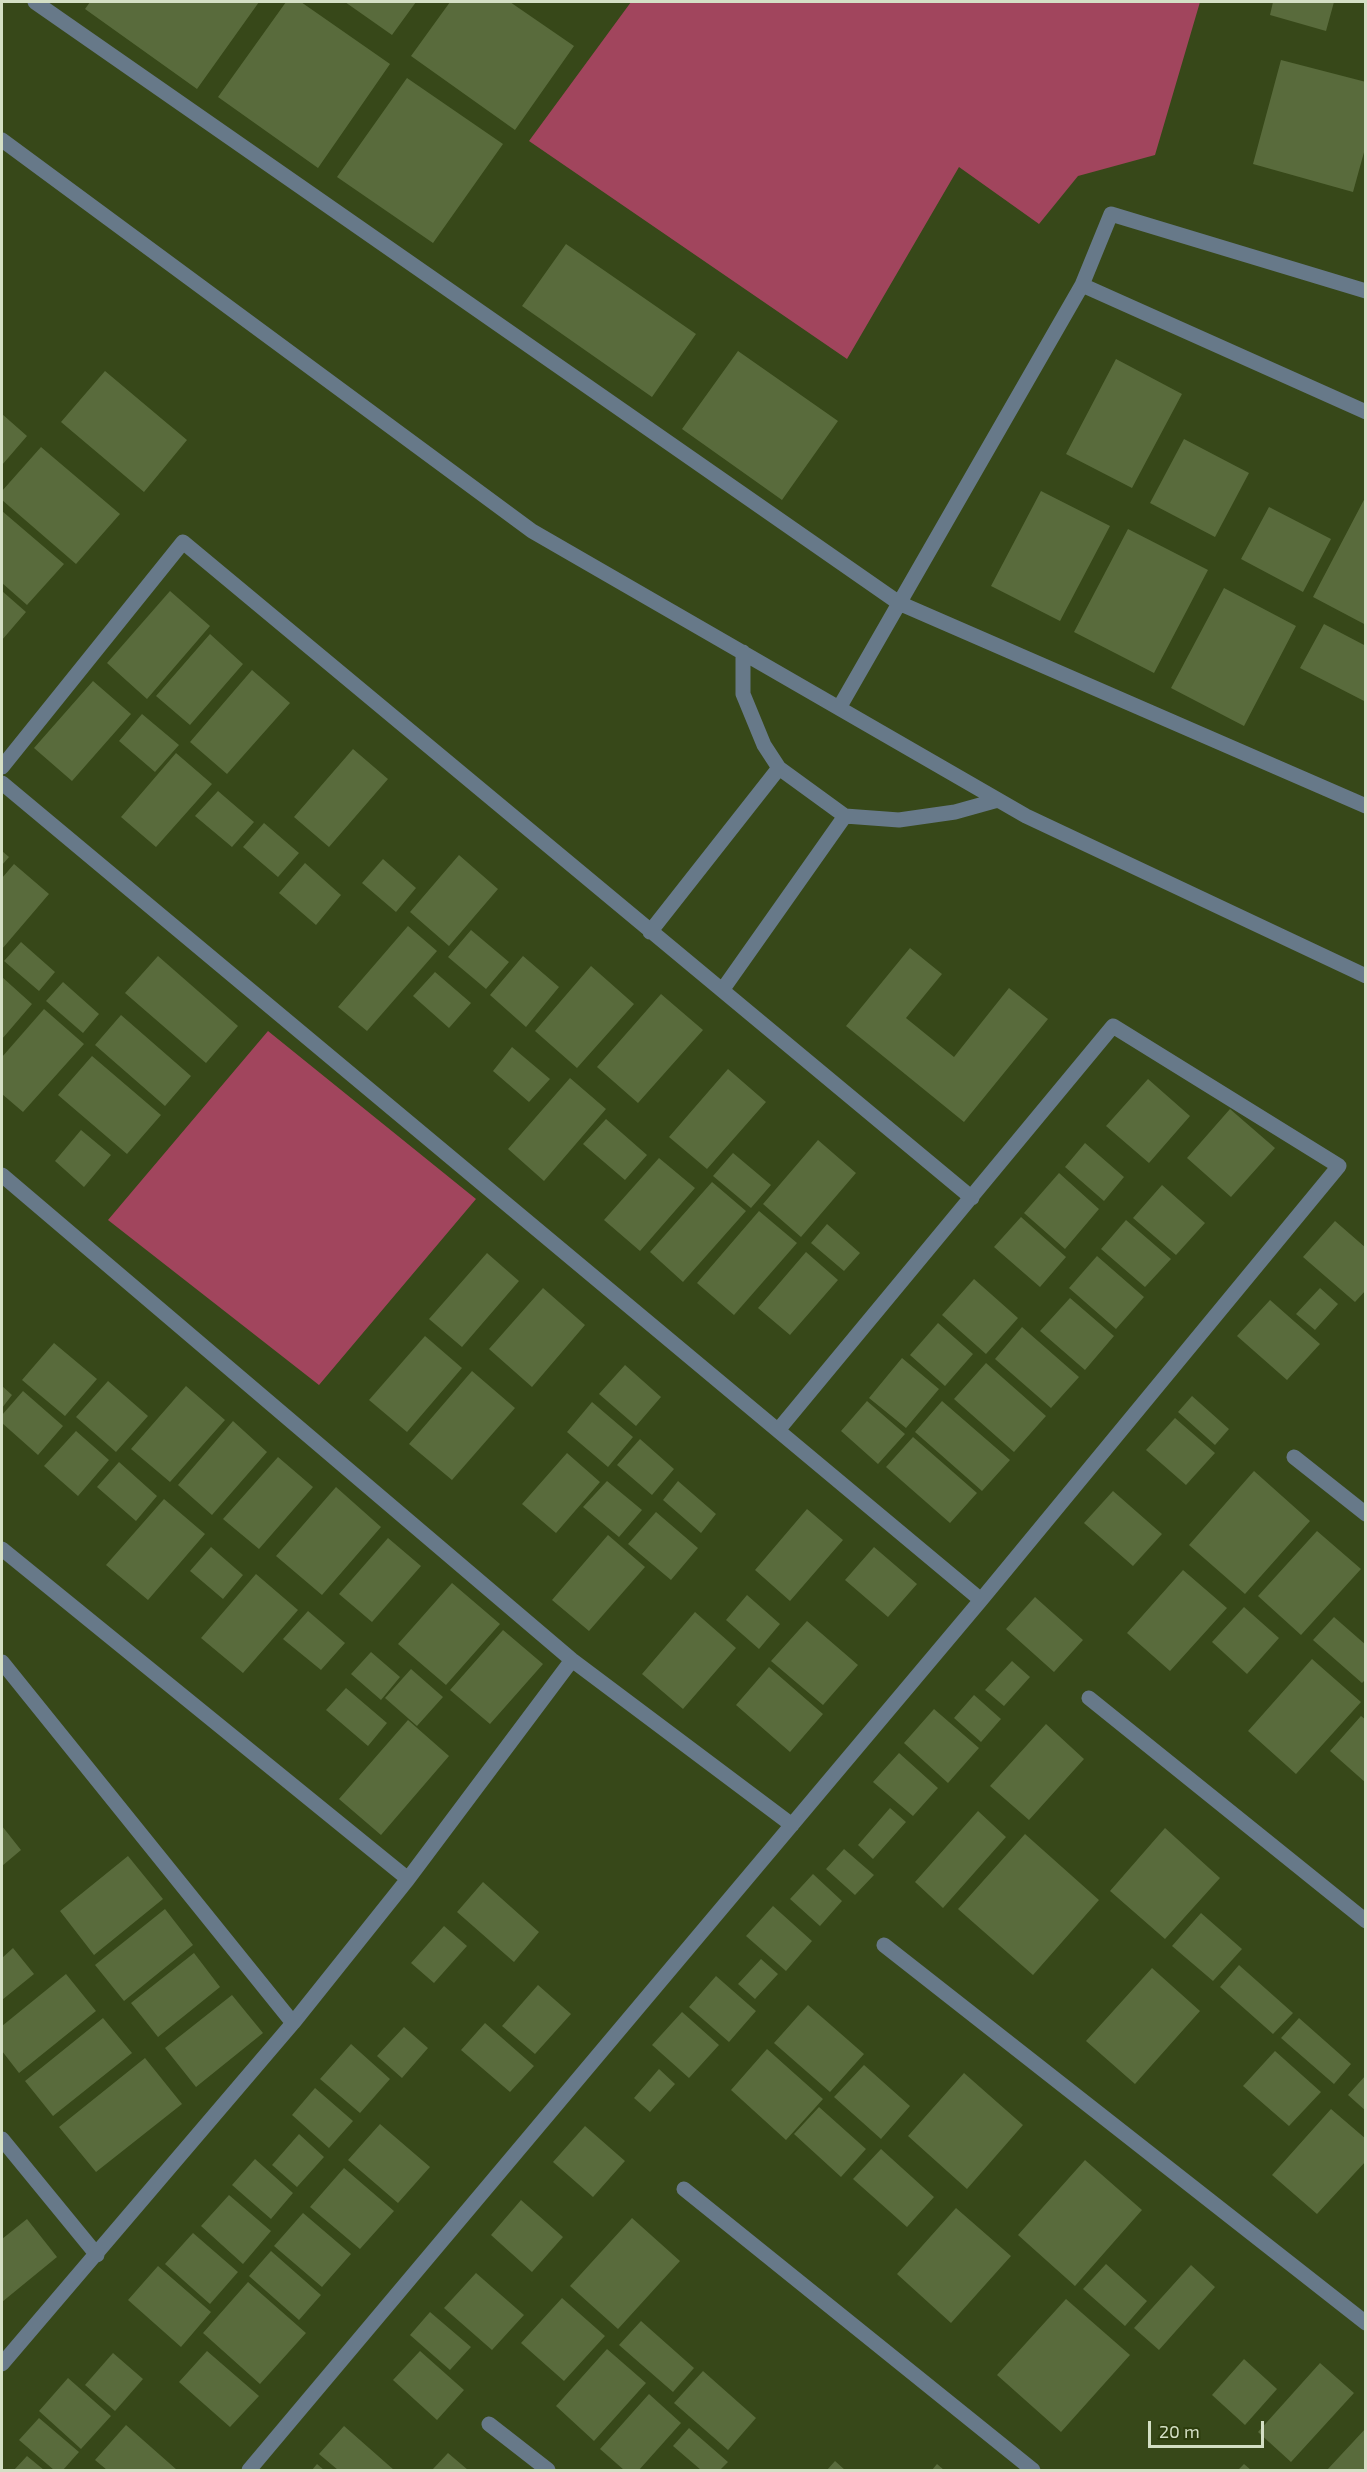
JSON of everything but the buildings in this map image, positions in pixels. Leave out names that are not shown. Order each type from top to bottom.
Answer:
[{"type":"street","points":[[35,2],[899,603],[1365,806]]},
{"type":"street","points":[[2,140],[532,531],[1026,816],[1365,976]]},
{"type":"street","points":[[839,708],[1082,285],[1111,214],[1365,291]]},
{"type":"street","points":[[1082,285],[1365,412]]},
{"type":"street","points":[[2,767],[183,542],[972,1198]]},
{"type":"street","points":[[743,652],[743,694],[764,745],[779,768],[845,816],[899,820],[955,812],[998,800]]},
{"type":"street","points":[[650,932],[779,768]]},
{"type":"street","points":[[2,783],[779,1429],[981,1600]]},
{"type":"street","points":[[723,989],[845,816]]},
{"type":"street","points":[[249,2470],[981,1600],[1339,1166],[1113,1026],[779,1429]]},
{"type":"street","points":[[2,1175],[572,1660],[792,1825]]},
{"type":"street","points":[[1294,1456],[1365,1514]]},
{"type":"street","points":[[2,1549],[408,1879]]},
{"type":"street","points":[[2,2364],[293,2024],[408,1879],[572,1660]]},
{"type":"street","points":[[2,1662],[293,2024]]},
{"type":"street","points":[[1089,1698],[1365,1921]]},
{"type":"street","points":[[884,1945],[1365,2323]]},
{"type":"street","points":[[2,2139],[97,2255]]},
{"type":"street","points":[[684,2189],[1033,2470]]},
{"type":"street","points":[[489,2424],[548,2470]]},
{"type":"shaded area","points":[[631,2],[1200,2],[1155,155],[1078,176],[1039,224],[959,167],[847,359],[529,141]]},
{"type":"shaded area","points":[[268,1031],[476,1199],[319,1385],[108,1220]]}]
